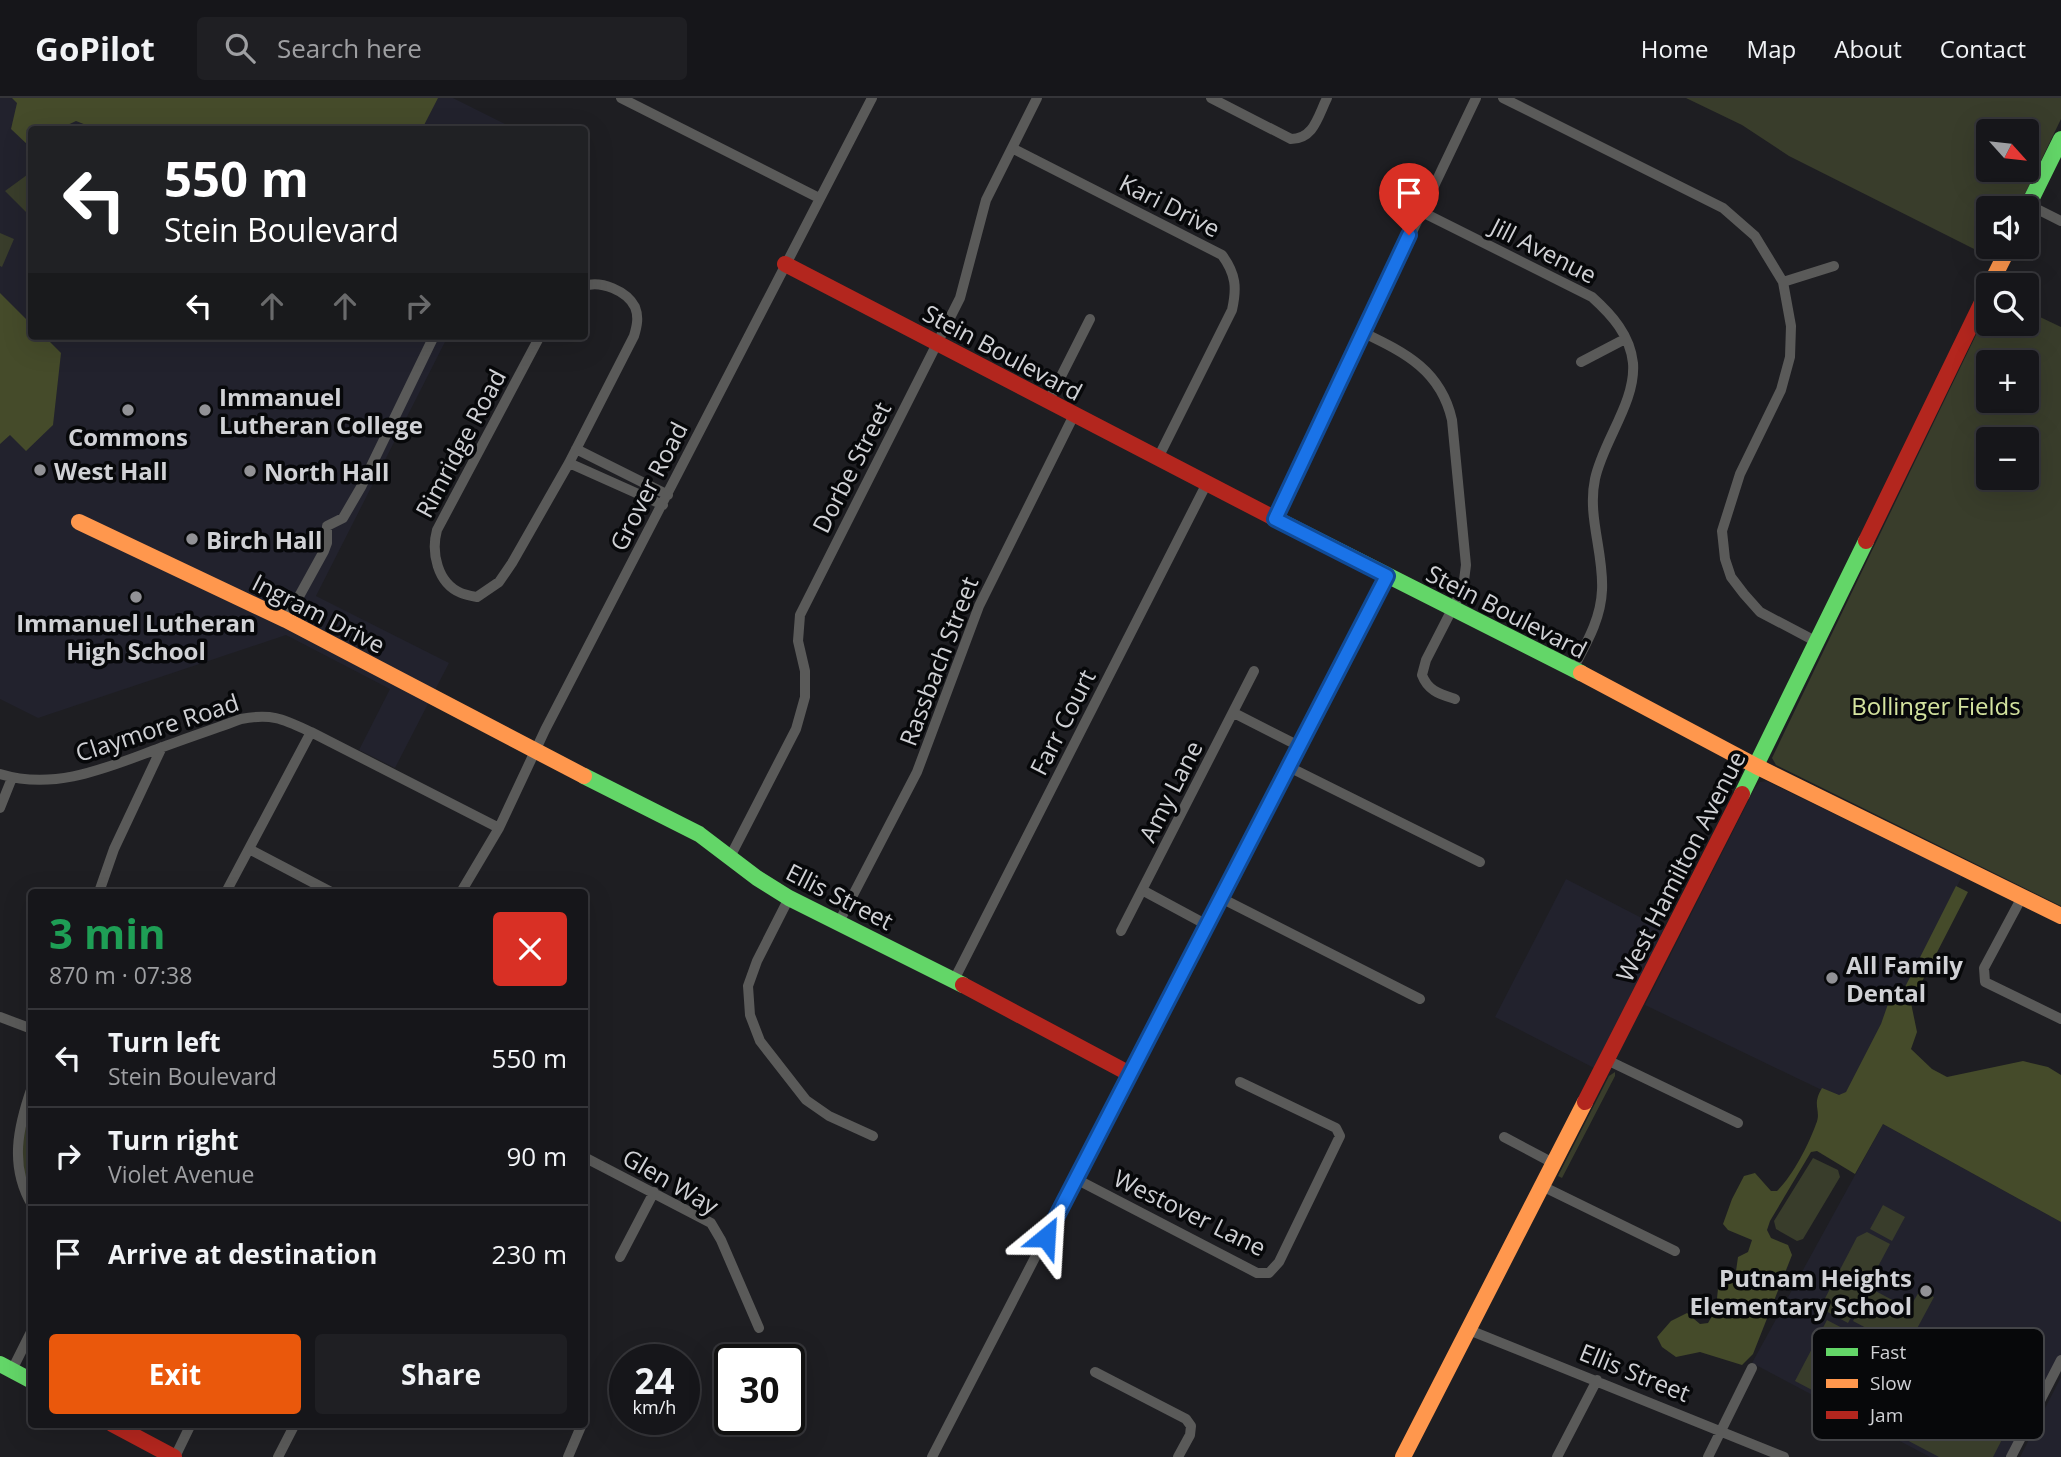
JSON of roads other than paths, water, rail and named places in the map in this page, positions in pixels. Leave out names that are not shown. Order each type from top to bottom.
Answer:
[{"type":"street","points":[[621,98],[819,198]]},
{"type":"street","name":"Grover Road","points":[[463,889],[499,828],[534,751],[872,98]]},
{"type":"street","name":"Dorbe Street","points":[[730,857],[796,729],[806,697],[805,671],[798,642],[800,615],[960,298],[986,200],[1037,98]]},
{"type":"street","points":[[1211,98],[1291,139],[1301,139],[1310,132],[1327,98]]},
{"type":"street","points":[[1275,519],[1476,98]]},
{"type":"street","points":[[1503,98],[1723,208],[1755,236],[1783,282],[1791,326],[1790,358],[1781,390],[1740,474],[1722,531],[1725,559],[1731,577],[1744,594],[1760,612],[1817,642]]},
{"type":"street","points":[[2034,196],[2061,139]]},
{"type":"street","name":"Kari Drive","points":[[1012,148],[1222,255],[1230,265],[1236,292],[1232,310],[1158,458]]},
{"type":"street","name":"Jill Avenue","points":[[1420,211],[1592,296],[1612,315],[1625,339],[1633,363],[1631,387],[1625,407],[1600,458],[1592,503],[1603,588],[1599,613],[1591,635],[1573,669]]},
{"type":"street","points":[[2039,212],[2061,221]]},
{"type":"street","name":"Stein Boulevard","points":[[785,264],[1275,519],[1573,669],[1756,766],[2061,916]]},
{"type":"street","points":[[1783,282],[1833,266]]},
{"type":"street","name":"Rimridge Road","points":[[538,340],[437,530],[433,545],[437,566],[459,593],[477,597],[499,582],[512,563],[569,463],[634,336],[638,320],[635,307],[625,295],[608,287],[588,285]]},
{"type":"street","name":"West Hamilton Avenue","points":[[1403,1457],[1756,766],[1976,315]]},
{"type":"street","points":[[1048,402],[1090,319]]},
{"type":"street","points":[[1364,333],[1416,360],[1434,380],[1448,404],[1452,419],[1466,565],[1463,588],[1426,660],[1422,675],[1426,685],[1436,693],[1455,699]]},
{"type":"street","points":[[1581,362],[1625,339]]},
{"type":"street","points":[[286,620],[324,551],[327,526],[343,518],[361,487],[432,340]]},
{"type":"street","name":"Rassbach Street","points":[[839,922],[917,772],[979,606],[1074,415]]},
{"type":"street","points":[[576,449],[665,500]]},
{"type":"street","points":[[569,463],[665,500]]},
{"type":"street","name":"Farr Court","points":[[954,980],[1207,483]]},
{"type":"street","name":"Ingram Drive","points":[[79,522],[286,620],[534,751]]},
{"type":"street","points":[[932,1457],[1387,576]]},
{"type":"street","name":"Amy Lane","points":[[1121,931],[1254,671]]},
{"type":"street","points":[[1234,713],[1299,746]]},
{"type":"street","name":"Claymore Road","points":[[0,774],[12,778],[48,781],[93,772],[241,719],[262,715],[284,720],[311,732],[499,828]]},
{"type":"street","points":[[228,889],[311,732]]},
{"type":"street","points":[[100,889],[114,849],[162,747]]},
{"type":"street","name":"Ellis Street","points":[[534,751],[699,834],[757,878],[789,898],[954,980],[1130,1074]]},
{"type":"street","points":[[1289,767],[1480,862]]},
{"type":"street","points":[[0,808],[12,778]]},
{"type":"street","points":[[249,849],[325,889]]},
{"type":"street","points":[[1142,890],[1206,925]]},
{"type":"street","points":[[2022,897],[1984,968],[1985,982],[2061,1019]]},
{"type":"street","points":[[789,898],[757,961],[748,986],[750,1015],[760,1041],[806,1100],[829,1116],[873,1136]]},
{"type":"street","points":[[1221,898],[1420,999]]},
{"type":"street","points":[[0,1017],[28,1027]]},
{"type":"street","points":[[1607,1060],[1738,1123]]},
{"type":"street","name":"Westover Lane","points":[[1076,1179],[1256,1273],[1269,1273],[1279,1262],[1340,1136],[1336,1128],[1240,1082]]},
{"type":"street","points":[[28,1098],[19,1123],[16,1161],[28,1198]]},
{"type":"street","points":[[1504,1137],[1553,1163]]},
{"type":"street","name":"Glen Way","points":[[588,1159],[711,1223],[759,1328]]},
{"type":"street","points":[[1542,1186],[1675,1251]]},
{"type":"street","points":[[620,1257],[654,1192]]},
{"type":"street","name":"Ellis Street","points":[[1469,1330],[1784,1457]]},
{"type":"street","points":[[28,1336],[6,1367],[28,1379]]},
{"type":"street","points":[[2044,1393],[2061,1360]]},
{"type":"street","points":[[1708,1457],[1752,1368]]},
{"type":"street","points":[[1095,1372],[1186,1419],[1191,1426],[1190,1434],[1178,1457]]},
{"type":"street","points":[[1557,1457],[1597,1380]]},
{"type":"street","points":[[120,1428],[175,1457],[189,1428]]},
{"type":"street","points":[[278,1457],[293,1428]]},
{"type":"street","points":[[568,1457],[580,1428]]},
{"type":"street","points":[[2011,1457],[2020,1440]]},
{"type":"place","name":"Commons","points":[[128,410]]},
{"type":"place","name":"Immanuel Lutheran College","points":[[205,410]]},
{"type":"place","name":"West Hall","points":[[40,470]]},
{"type":"place","name":"North Hall","points":[[250,471]]},
{"type":"place","name":"Birch Hall","points":[[192,539]]},
{"type":"place","name":"Immanuel Lutheran High School","points":[[136,597]]},
{"type":"place","name":"All Family Dental","points":[[1832,978]]},
{"type":"place","name":"Putnam Heights Elementary School","points":[[1926,1291]]},
{"type":"park label","name":"Bollinger Fields","points":[[1936,705]]}]
